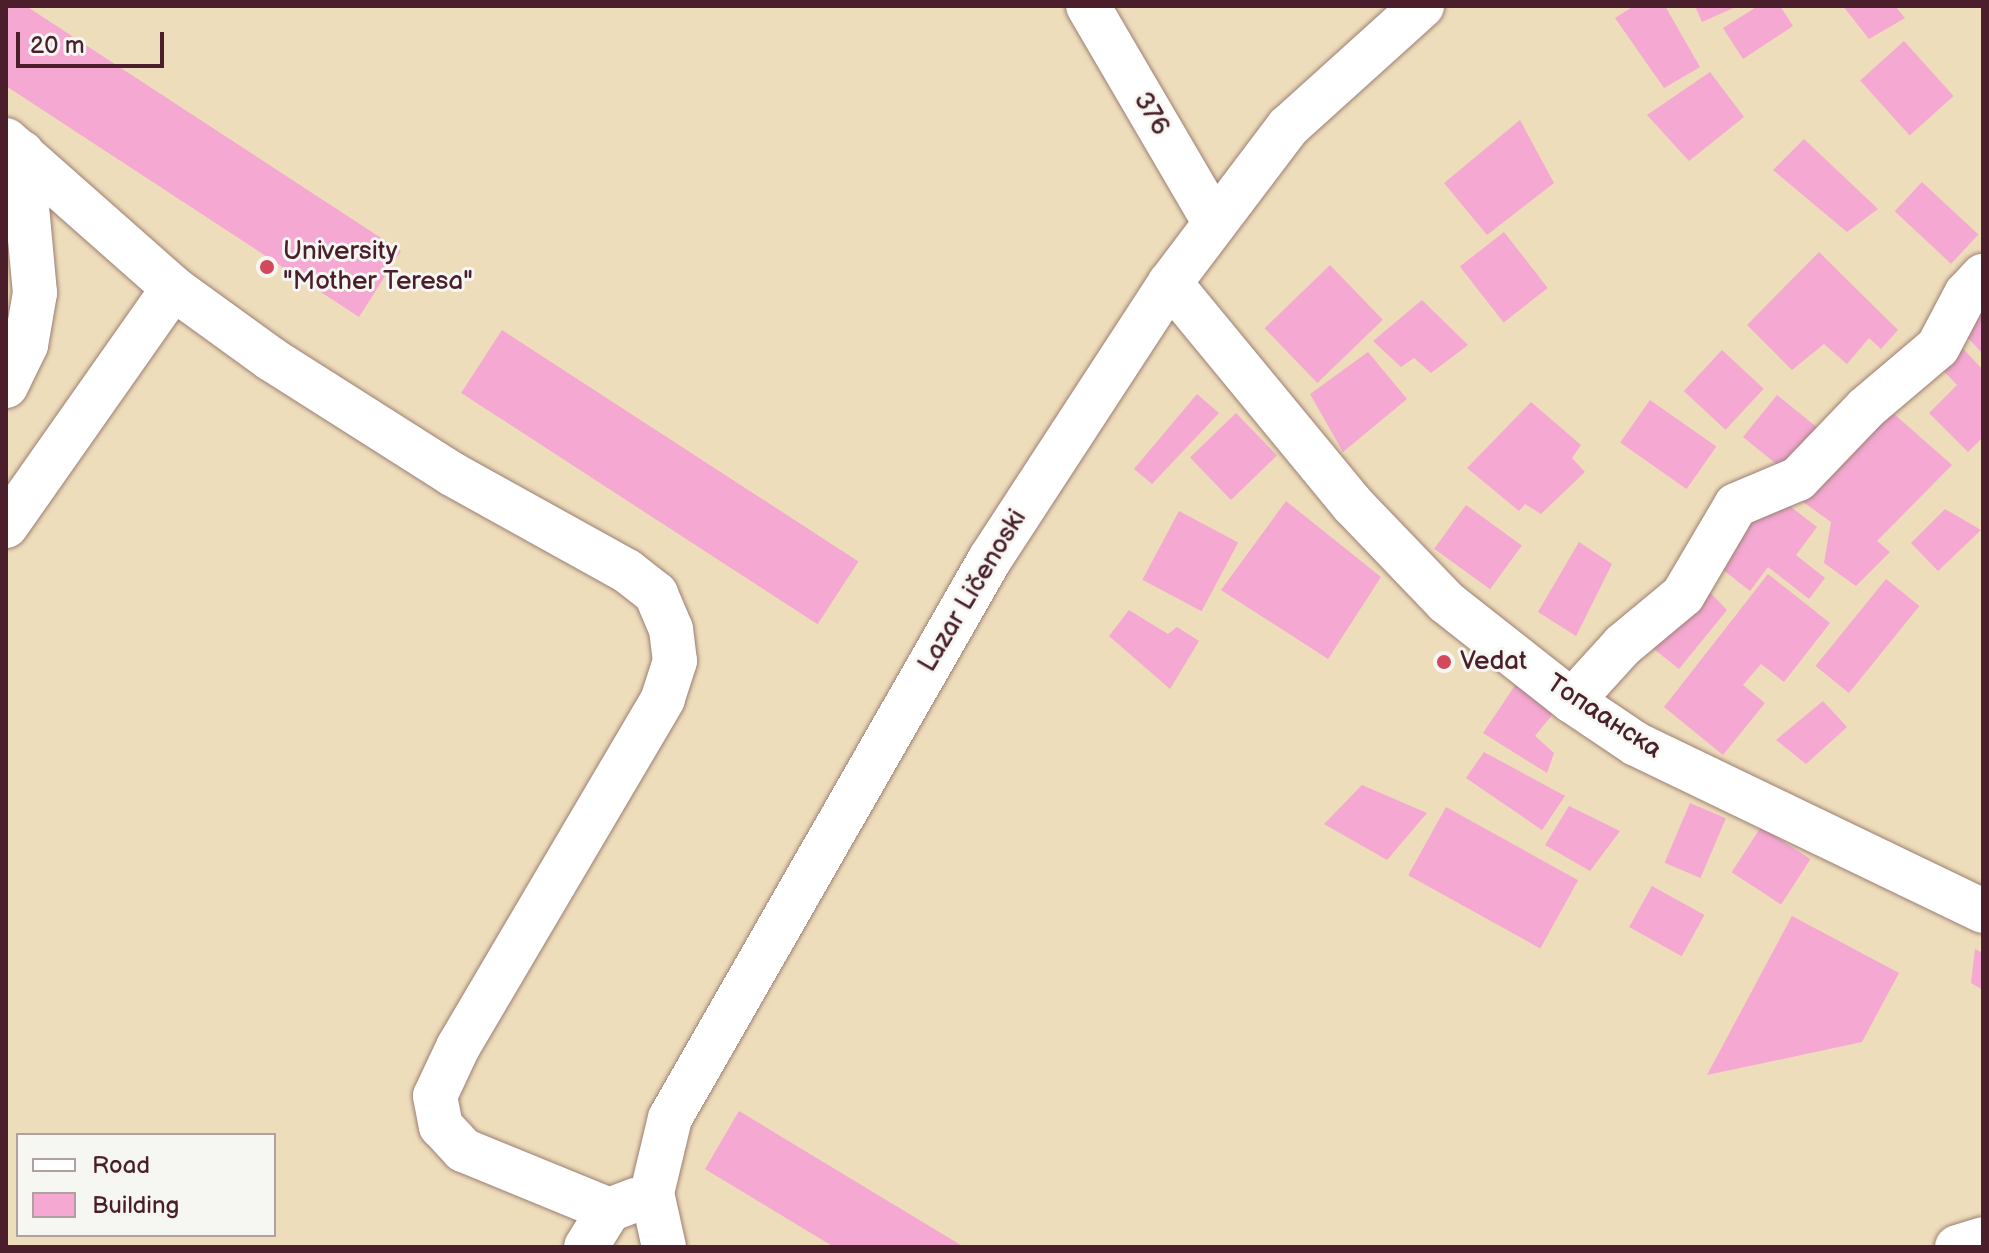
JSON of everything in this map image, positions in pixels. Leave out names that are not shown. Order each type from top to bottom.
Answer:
[{"type":"street","name":"376","points":[[1088,6],[1215,223]]},
{"type":"street","name":"Lazar Ličenoski","points":[[664,1247],[652,1193],[670,1118],[990,559],[1170,283],[1288,127],[1422,6]]},
{"type":"street","points":[[14,147],[173,288],[346,408],[627,571],[656,594],[671,629],[675,661],[663,699],[458,1047],[435,1096],[441,1126],[463,1150],[609,1210]]},
{"type":"street","points":[[6,386],[26,345],[35,293],[14,147]]},
{"type":"street","points":[[1572,701],[1623,645],[1683,595],[1736,505],[1798,479],[1866,408],[1938,347],[1966,294],[1983,276]]},
{"type":"street","name":"Топаанска","points":[[1170,283],[1353,505],[1446,602],[1572,701],[1636,744],[1983,911]]},
{"type":"street","points":[[6,526],[173,288]]},
{"type":"street","points":[[586,1247],[609,1210],[652,1193]]},
{"type":"street","points":[[1957,1247],[1983,1239]]},
{"type":"building","points":[[6,6],[26,6],[401,251],[359,317],[6,86]]},
{"type":"building","points":[[1634,6],[1665,6],[1700,67],[1664,88],[1615,18]]},
{"type":"building","points":[[1695,6],[1738,6],[1702,22]]},
{"type":"building","points":[[1758,6],[1780,6],[1793,26],[1743,59],[1723,28]]},
{"type":"building","points":[[1843,6],[1895,6],[1905,18],[1869,39]]},
{"type":"building","points":[[1904,41],[1954,96],[1910,135],[1860,80]]},
{"type":"building","points":[[1710,72],[1744,117],[1689,161],[1647,115]]},
{"type":"building","points":[[1520,120],[1554,183],[1487,235],[1444,183]]},
{"type":"building","points":[[1804,139],[1878,209],[1847,232],[1773,170]]},
{"type":"building","points":[[1922,182],[1978,235],[1951,264],[1895,211]]},
{"type":"building","points":[[1504,232],[1548,288],[1504,322],[1460,266]]},
{"type":"building","points":[[1819,252],[1898,330],[1881,349],[1869,338],[1847,364],[1824,344],[1792,370],[1747,325]]},
{"type":"building","points":[[1330,265],[1383,320],[1317,383],[1265,328]]},
{"type":"building","points":[[1983,294],[1983,354],[1953,322]]},
{"type":"building","points":[[1422,300],[1468,345],[1431,373],[1414,358],[1401,367],[1373,341]]},
{"type":"building","points":[[502,330],[858,561],[818,624],[461,393]]},
{"type":"building","points":[[1957,342],[1983,370],[1983,437],[1968,452],[1929,413],[1957,385],[1936,363]]},
{"type":"building","points":[[1722,350],[1764,389],[1725,430],[1684,391]]},
{"type":"building","points":[[1368,352],[1407,399],[1343,452],[1310,394]]},
{"type":"building","points":[[1197,394],[1219,413],[1152,484],[1134,469]]},
{"type":"building","points":[[1777,395],[1825,434],[1791,476],[1743,437]]},
{"type":"building","points":[[1650,400],[1716,446],[1687,489],[1620,443]]},
{"type":"building","points":[[1531,402],[1581,445],[1572,458],[1585,472],[1541,514],[1525,504],[1519,511],[1467,468]]},
{"type":"building","points":[[1885,406],[1952,465],[1877,541],[1890,552],[1856,586],[1824,563],[1831,522],[1799,499]]},
{"type":"building","points":[[1236,413],[1277,455],[1231,500],[1190,457]]},
{"type":"building","points":[[1769,490],[1817,527],[1796,555],[1825,578],[1809,599],[1768,567],[1750,591],[1713,562]]},
{"type":"building","points":[[1286,501],[1381,577],[1328,659],[1221,590]]},
{"type":"building","points":[[1466,505],[1522,546],[1490,589],[1434,549]]},
{"type":"building","points":[[1945,509],[1981,530],[1938,571],[1911,543]]},
{"type":"building","points":[[1179,511],[1238,542],[1202,611],[1142,580]]},
{"type":"building","points":[[1579,542],[1612,564],[1576,636],[1538,612]]},
{"type":"building","points":[[1768,574],[1830,623],[1784,682],[1761,664],[1743,685],[1765,703],[1723,755],[1664,707]]},
{"type":"building","points":[[1886,579],[1919,606],[1849,693],[1816,666]]},
{"type":"building","points":[[1702,584],[1727,610],[1679,669],[1645,642]]},
{"type":"building","points":[[1129,610],[1168,634],[1177,627],[1199,641],[1170,689],[1109,636]]},
{"type":"building","points":[[1516,684],[1556,710],[1535,736],[1554,753],[1547,773],[1483,733]]},
{"type":"building","points":[[1823,701],[1847,727],[1806,764],[1776,740]]},
{"type":"building","points":[[1484,752],[1565,796],[1542,830],[1466,778]]},
{"type":"building","points":[[1362,785],[1427,813],[1387,860],[1324,824]]},
{"type":"building","points":[[1690,803],[1726,818],[1701,878],[1665,863]]},
{"type":"building","points":[[1569,806],[1620,831],[1590,871],[1545,845]]},
{"type":"building","points":[[1446,807],[1578,880],[1540,948],[1408,875]]},
{"type":"building","points":[[1761,827],[1810,859],[1781,904],[1732,872]]},
{"type":"building","points":[[1652,886],[1704,915],[1682,956],[1629,927]]},
{"type":"building","points":[[1792,916],[1899,973],[1862,1042],[1707,1075]]},
{"type":"building","points":[[1975,949],[1983,953],[1983,990],[1971,983]]},
{"type":"building","points":[[739,1111],[964,1247],[834,1247],[705,1169]]},
{"type":"place","name":"University \"Mother Teresa\"","points":[[267,267]]},
{"type":"place","name":"Vedat","points":[[1444,662]]}]
